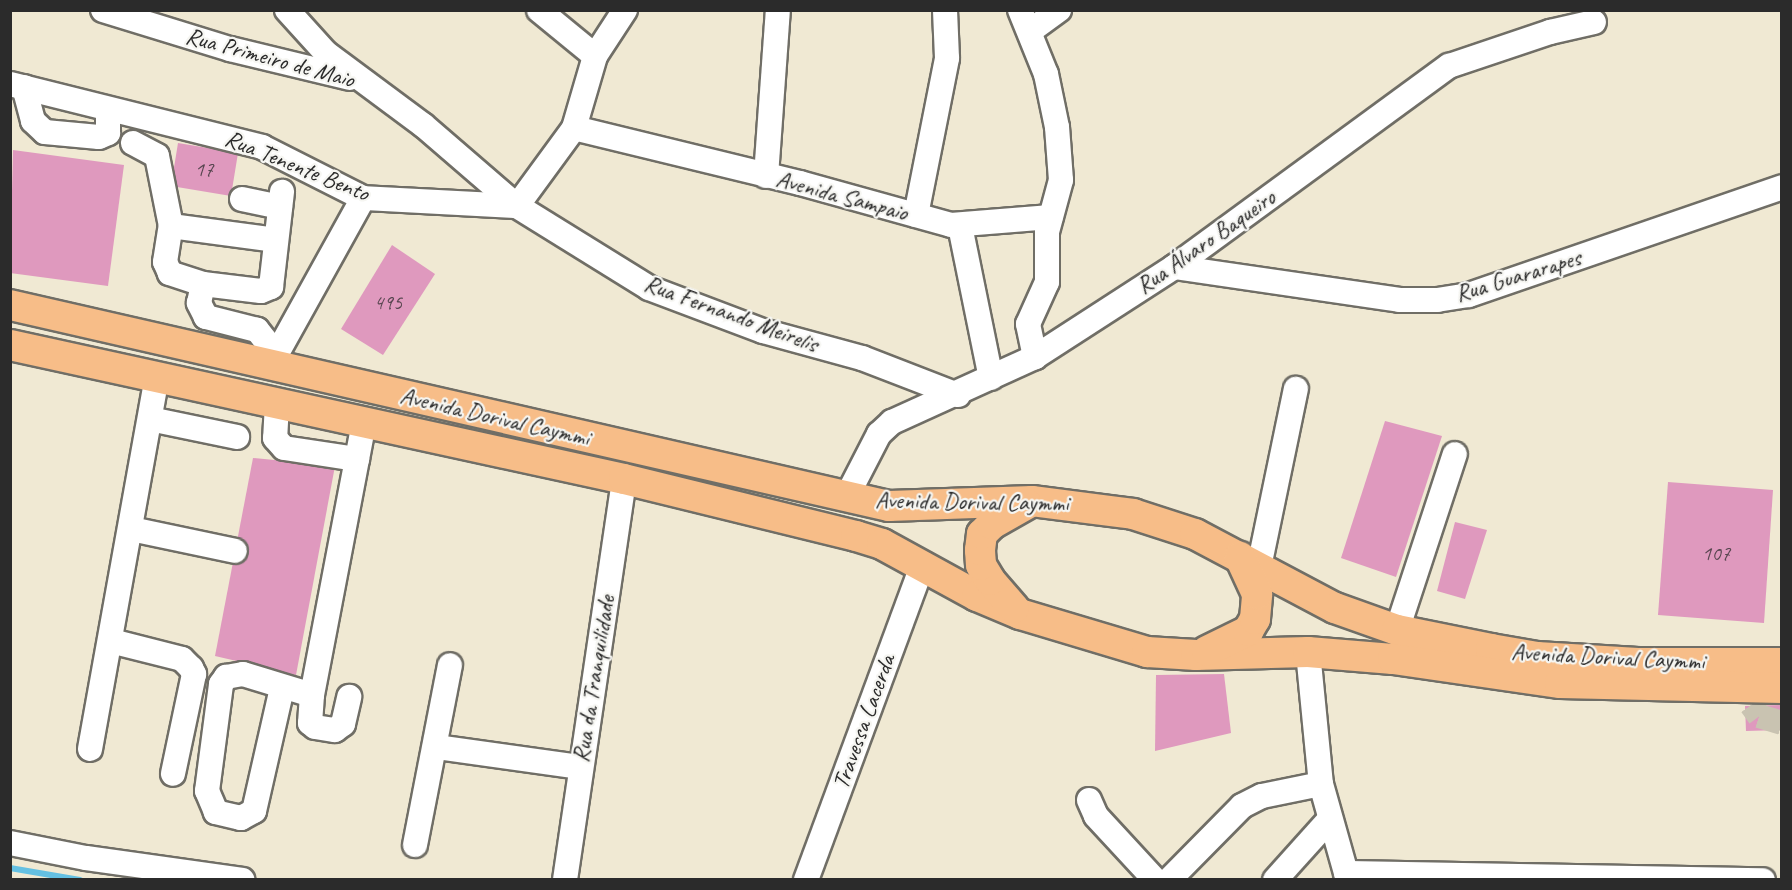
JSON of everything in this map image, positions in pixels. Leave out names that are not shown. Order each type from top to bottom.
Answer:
[{"type":"main road","name":"Avenida Dorival Caymmi","points":[[10,305],[225,356],[273,360],[889,506],[1032,501],[1133,514],[1195,534],[1335,608],[1397,630],[1537,657],[1638,663],[1782,663]]},
{"type":"main road","name":"Avenida Dorival Caymmi","points":[[10,345],[624,479],[856,536],[923,564],[977,596],[1020,614],[1147,652],[1196,655],[1308,652],[1393,659],[1560,683],[1748,696],[1782,688]]},
{"type":"main road","points":[[1020,614],[990,580],[981,565],[980,550],[982,534],[992,524],[1032,501]]},
{"type":"main road","points":[[1196,655],[1237,638],[1255,619],[1257,594],[1250,562]]},
{"type":"street","name":"Rua Primeiro de Maio","points":[[103,10],[230,50],[367,83]]},
{"type":"street","name":"Rua Fernando Meirelis","points":[[287,10],[326,53],[423,124],[517,206],[649,288],[763,331],[862,358],[958,394]]},
{"type":"street","points":[[539,10],[595,56]]},
{"type":"street","points":[[517,206],[574,128],[595,56],[625,10]]},
{"type":"street","points":[[766,176],[778,10]]},
{"type":"street","points":[[916,216],[947,58],[945,10]]},
{"type":"street","points":[[1035,357],[1028,324],[1047,282],[1050,261],[1046,243],[1061,180],[1057,127],[1046,74],[1025,21],[1059,10]]},
{"type":"street","name":"Rua Álvaro Baqueiro","points":[[847,496],[864,458],[886,428],[1035,357],[1174,267],[1449,66],[1550,32],[1594,22]]},
{"type":"street","points":[[17,86],[33,121],[45,132],[99,137],[108,133],[108,109]]},
{"type":"street","name":"Rua Tenente Bento","points":[[17,86],[262,147],[363,198],[517,206]]},
{"type":"street","name":"Avenida Sampaio","points":[[574,128],[960,226],[1051,217]]},
{"type":"street","points":[[133,143],[157,156],[171,226],[165,262],[170,273],[203,284],[267,290],[273,283],[281,200],[242,200]]},
{"type":"street","name":"Rua Guararapes","points":[[1174,267],[1400,300],[1437,300],[1469,295],[1782,186]]},
{"type":"street","points":[[273,360],[363,198]]},
{"type":"street","points":[[171,226],[276,240]]},
{"type":"street","points":[[960,226],[991,378]]},
{"type":"street","points":[[203,284],[200,309],[206,317],[257,330],[273,360]]},
{"type":"street","points":[[225,356],[232,344],[228,321]]},
{"type":"street","points":[[90,749],[157,377]]},
{"type":"street","points":[[1250,562],[1296,389]]},
{"type":"street","points":[[277,403],[275,438],[284,448],[357,459]]},
{"type":"street","points":[[150,419],[237,437]]},
{"type":"street","points":[[349,697],[344,724],[335,730],[315,728],[310,723],[312,695],[364,422]]},
{"type":"street","points":[[1397,630],[1455,454]]},
{"type":"street","name":"Rua da Tranquilidade","points":[[565,879],[624,479]]},
{"type":"street","points":[[131,529],[236,551]]},
{"type":"street","name":"Travessa Lacerda","points":[[806,879],[923,564]]},
{"type":"street","points":[[111,641],[182,659],[194,674],[173,774]]},
{"type":"street","points":[[1308,652],[1321,784],[1347,876],[1763,879]]},
{"type":"street","points":[[416,845],[450,665]]},
{"type":"street","points":[[282,688],[254,811],[241,818],[216,812],[207,791],[221,684],[226,677],[243,674],[282,688],[312,695]]},
{"type":"street","points":[[436,747],[580,767]]},
{"type":"street","points":[[1169,879],[1242,806],[1262,796],[1321,784]]},
{"type":"street","points":[[1089,800],[1096,816],[1155,879]]},
{"type":"street","points":[[1275,879],[1330,819]]},
{"type":"street","points":[[10,843],[86,858],[242,879]]},
{"type":"building","points":[[178,143],[238,153],[231,196],[171,186]]},
{"type":"building","points":[[13,150],[124,165],[108,286],[10,273]]},
{"type":"building","points":[[392,245],[435,274],[383,355],[341,329]]},
{"type":"building","points":[[1385,421],[1442,436],[1396,577],[1341,558]]},
{"type":"building","points":[[253,458],[335,466],[296,675],[215,656]]},
{"type":"building","points":[[1668,482],[1773,490],[1764,623],[1658,615]]},
{"type":"building","points":[[1455,522],[1487,530],[1465,599],[1437,591]]},
{"type":"building","points":[[1224,674],[1231,733],[1155,751],[1156,675]]},
{"type":"building","points":[[1782,705],[1782,730],[1746,731],[1745,706]]},
{"type":"waterway","points":[[10,868],[80,880]]},
{"type":"tunnel","points":[[1751,705],[1759,716],[1782,723]]}]
